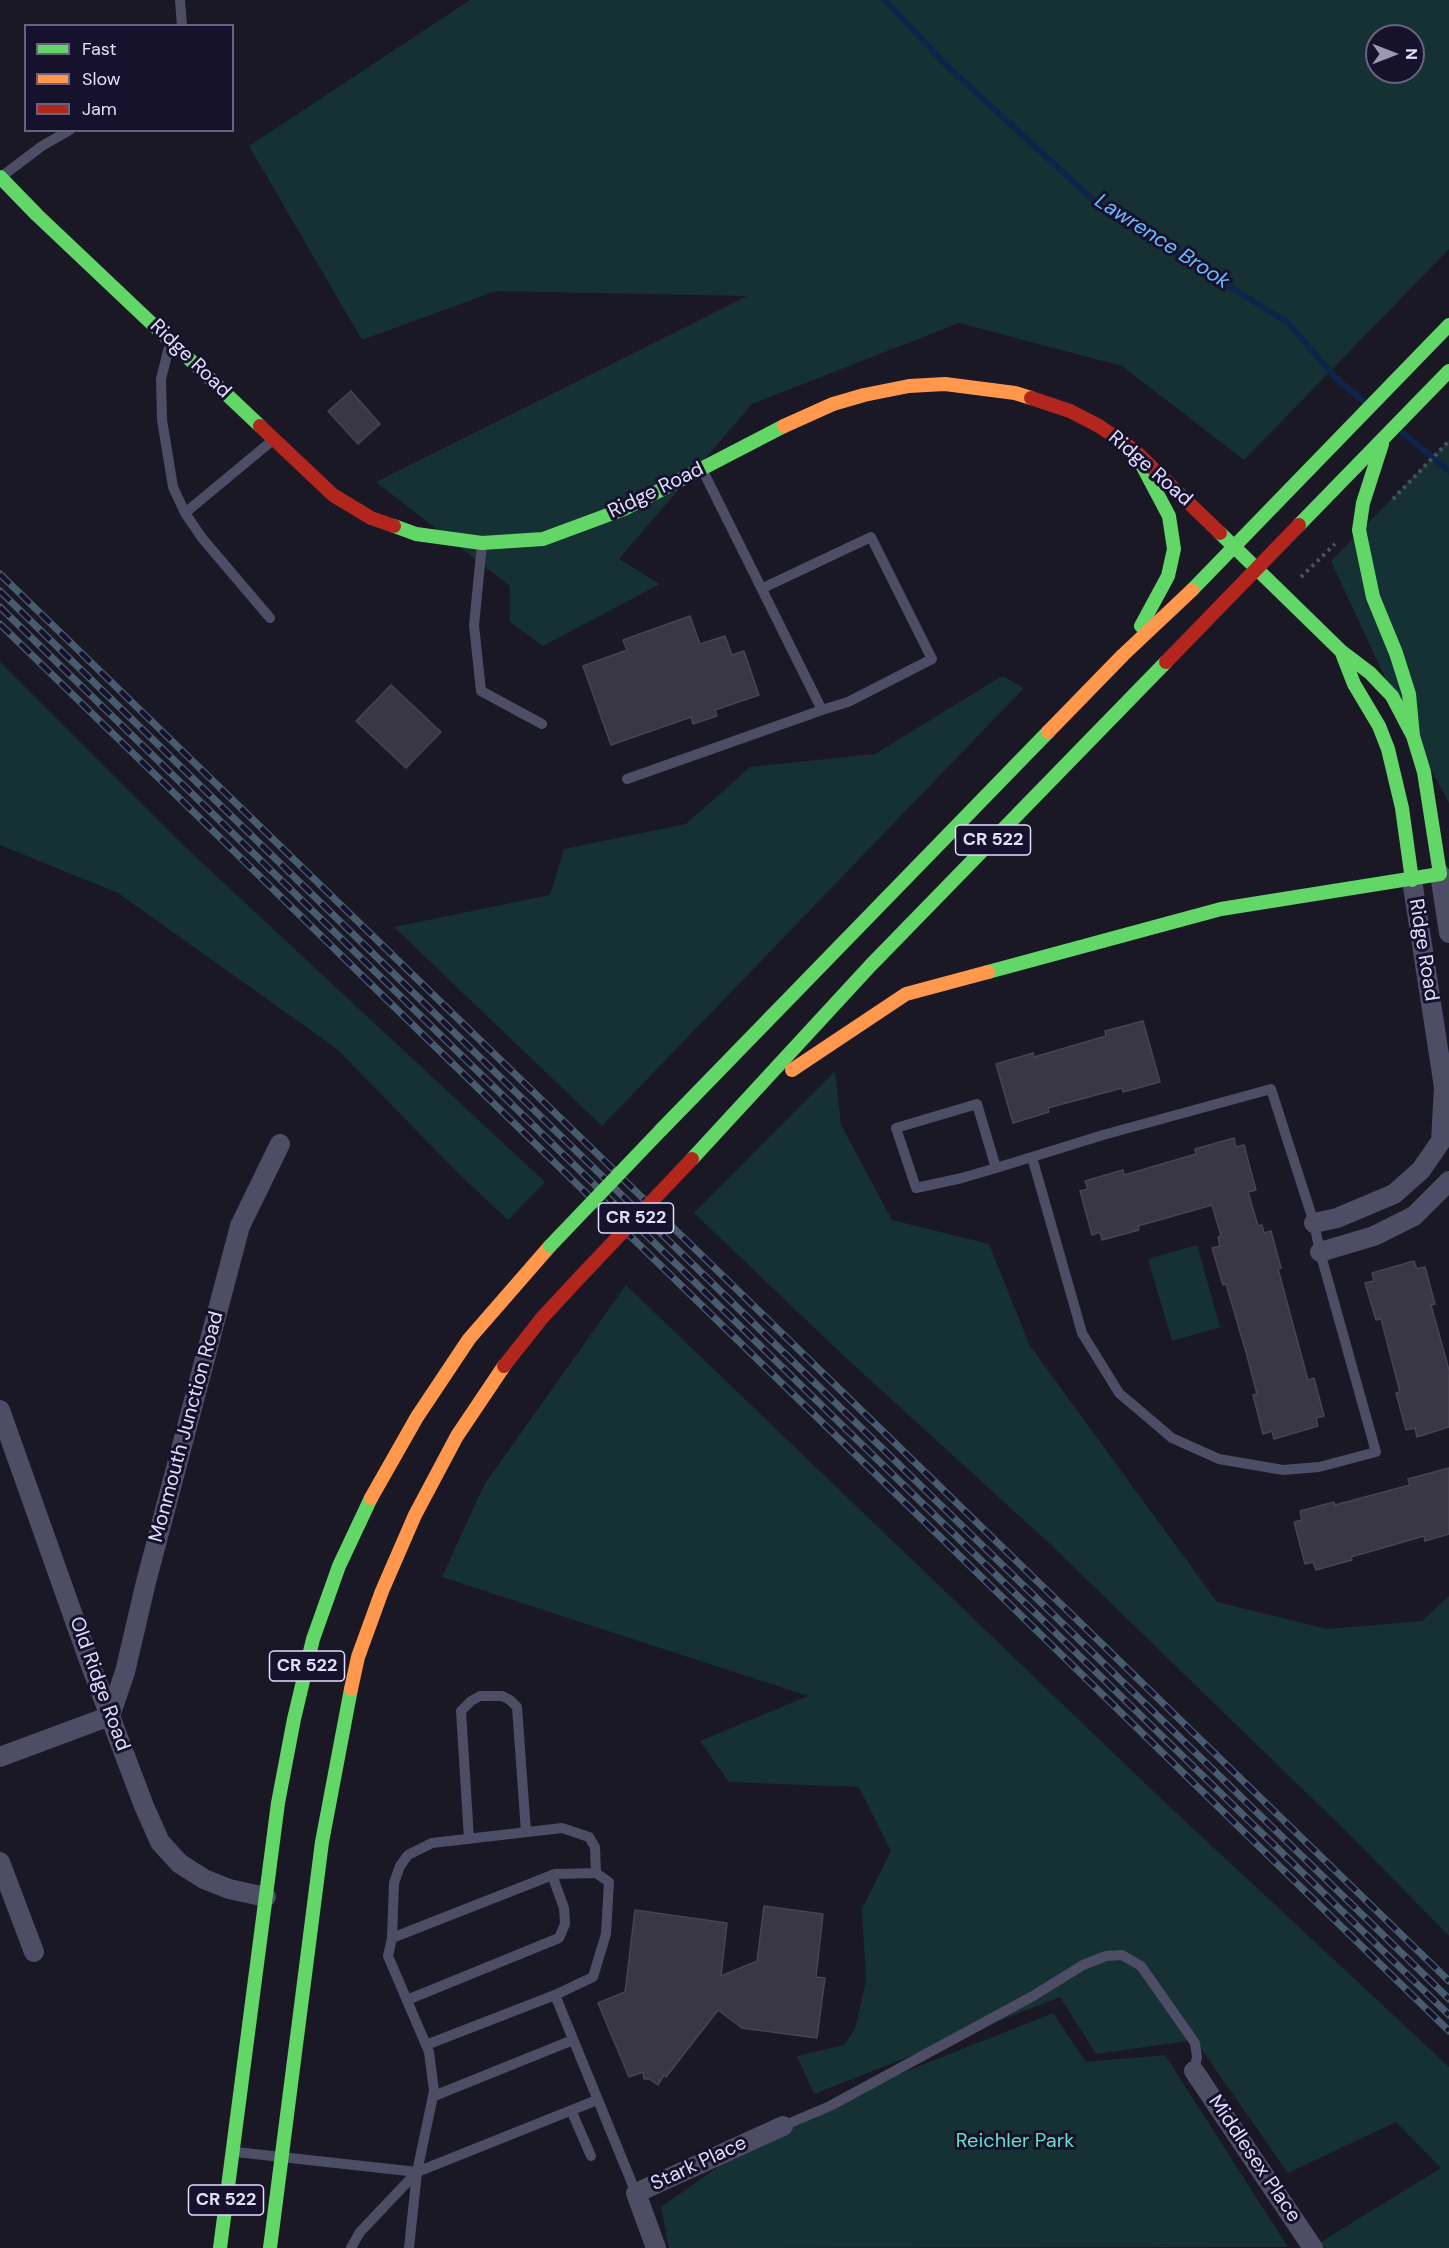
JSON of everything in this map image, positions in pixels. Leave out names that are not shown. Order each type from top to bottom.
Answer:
[{"type":"main road","name":"Ridge Road","points":[[0,177],[37,215],[333,495],[371,518],[416,534],[482,543],[543,539],[624,509],[803,416],[864,394],[909,386],[945,384],[1015,393],[1070,411],[1099,426],[1134,450],[1341,651],[1370,673],[1392,696],[1413,736],[1424,772],[1440,874]]},
{"type":"main road","name":"CR 522","points":[[220,2248],[278,1803],[294,1719],[313,1639],[339,1566],[376,1486],[417,1417],[469,1340],[550,1246],[1123,655],[1207,577],[1449,325]]},
{"type":"main road","name":"CR 522","points":[[270,2248],[322,1842],[342,1727],[358,1657],[382,1591],[415,1515],[457,1436],[506,1363],[542,1318],[580,1277],[870,966],[1449,371]]},
{"type":"main road","points":[[1384,438],[1363,503],[1359,530],[1373,597],[1396,653],[1408,694],[1413,736]]},
{"type":"main road","points":[[1123,655],[1149,613],[1167,576],[1174,549],[1169,516],[1134,450]]},
{"type":"main road","name":"Ridge Road","points":[[1341,651],[1354,684],[1379,726],[1388,749],[1402,808],[1412,880]]},
{"type":"main road","points":[[732,1116],[812,1055],[906,994],[1221,909],[1440,874]]},
{"type":"street","name":"Ridge Road","points":[[1440,874],[1449,933]]},
{"type":"street","name":"Ridge Road","points":[[1314,1223],[1337,1218],[1394,1194],[1421,1170],[1441,1141],[1444,1087],[1412,880]]},
{"type":"street","name":"Monmouth Junction Road","points":[[110,1716],[126,1672],[146,1582],[240,1226],[280,1144]]},
{"type":"street","points":[[1320,1252],[1374,1236],[1414,1216],[1449,1181]]},
{"type":"street","name":"Old Ridge Road","points":[[0,1410],[110,1716],[160,1842],[179,1863],[204,1879],[229,1889],[266,1897]]},
{"type":"street","points":[[0,1757],[110,1716]]},
{"type":"street","points":[[0,1862],[34,1953]]},
{"type":"street","name":"Middlesex Place","points":[[1194,2071],[1313,2248]]},
{"type":"street","name":"Stark Place","points":[[656,2248],[636,2193],[783,2126]]},
{"type":"lane","points":[[180,0],[182,24]]},
{"type":"lane","points":[[0,177],[42,146],[66,132]]},
{"type":"lane","points":[[171,340],[161,380],[162,420],[173,487],[185,513],[202,538],[270,618]]},
{"type":"lane","points":[[185,513],[273,440]]},
{"type":"lane","points":[[702,469],[822,710]]},
{"type":"lane","points":[[627,779],[848,702],[932,659],[871,537],[763,588]]},
{"type":"lane","points":[[482,543],[474,625],[481,691],[542,724]]},
{"type":"lane","points":[[996,1168],[977,1104],[896,1128],[916,1188],[962,1178],[996,1168],[1032,1157],[1270,1089],[1314,1223],[1376,1452],[1319,1467],[1283,1470],[1219,1459],[1172,1438],[1119,1393],[1082,1333],[1032,1157]]},
{"type":"lane","points":[[469,1839],[461,1711],[480,1696],[502,1696],[517,1707],[526,1832]]},
{"type":"lane","points":[[409,2248],[417,2172],[434,2096],[429,2052],[388,1956],[392,1938],[393,1883],[400,1866],[408,1855],[432,1843],[562,1828],[589,1837],[596,1847],[596,1873]]},
{"type":"lane","points":[[392,1938],[552,1875],[596,1873],[609,1882],[606,1934],[593,1977],[555,1995],[426,2045]]},
{"type":"lane","points":[[407,2000],[559,1938],[565,1924],[564,1908],[552,1875]]},
{"type":"lane","points":[[783,2126],[830,2106],[1033,1996],[1083,1965],[1106,1956],[1122,1955],[1141,1966],[1195,2043],[1197,2057],[1194,2071]]},
{"type":"lane","points":[[555,1995],[636,2193]]},
{"type":"lane","points":[[434,2096],[573,2040]]},
{"type":"lane","points":[[351,2248],[360,2232],[417,2172],[597,2100]]},
{"type":"lane","points":[[571,2110],[591,2156]]},
{"type":"lane","points":[[232,2152],[417,2172]]},
{"type":"path","points":[[1408,482],[1449,441]]},
{"type":"path","points":[[1301,577],[1338,541]]},
{"type":"green space","points":[[470,0],[1449,0],[1449,249],[1244,460],[1122,366],[959,323],[752,404],[619,559],[660,584],[543,646],[510,622],[510,586],[376,482],[747,296],[496,291],[362,340],[249,146]]},
{"type":"green space","points":[[1449,440],[1449,803],[1405,721],[1331,561]]},
{"type":"green space","points":[[0,662],[184,846],[545,1182],[508,1220],[456,1171],[337,1049],[118,893],[0,845]]},
{"type":"green space","points":[[1002,676],[1024,688],[602,1126],[394,927],[550,895],[564,849],[686,824],[750,767],[875,754]]},
{"type":"green space","points":[[835,1071],[841,1125],[892,1220],[989,1244],[1030,1346],[1217,1602],[1327,1629],[1422,1621],[1449,1596],[1449,1936],[1352,1837],[1050,1544],[845,1357],[694,1213]]},
{"type":"green space","points":[[1197,1245],[1220,1327],[1172,1341],[1148,1259]]},
{"type":"green space","points":[[626,1285],[1154,1792],[1449,2067],[1449,2248],[1311,2248],[1441,2168],[1396,2122],[1288,2173],[1195,2040],[1096,2054],[1060,1997],[814,2094],[797,2056],[844,2045],[855,2029],[866,1981],[862,1909],[891,1851],[859,1787],[729,1782],[700,1741],[808,1696],[442,1577],[484,1485]]},
{"type":"green space","name":"Reichler Park","points":[[1053,2013],[1086,2062],[1165,2055],[1288,2247],[669,2248],[661,2207],[786,2119]]},
{"type":"building","points":[[351,391],[380,424],[358,444],[328,411]]},
{"type":"building","points":[[690,616],[700,644],[725,636],[732,655],[744,651],[759,695],[715,710],[717,716],[693,724],[691,717],[611,745],[583,666],[627,650],[623,640]]},
{"type":"building","points":[[391,685],[441,732],[406,768],[356,721]]},
{"type":"building","points":[[1143,1021],[1160,1082],[1123,1092],[1122,1088],[1048,1108],[1049,1112],[1013,1123],[996,1064],[1033,1053],[1034,1057],[1106,1036],[1105,1031]]},
{"type":"building","points":[[1234,1138],[1236,1147],[1244,1145],[1256,1190],[1248,1192],[1258,1226],[1262,1225],[1264,1233],[1271,1231],[1281,1268],[1278,1269],[1308,1380],[1314,1378],[1324,1416],[1316,1418],[1318,1426],[1274,1439],[1272,1431],[1263,1434],[1253,1395],[1257,1394],[1246,1352],[1226,1284],[1223,1285],[1212,1248],[1220,1246],[1218,1237],[1221,1236],[1212,1205],[1138,1226],[1139,1230],[1102,1240],[1100,1232],[1092,1235],[1080,1191],[1088,1189],[1085,1181],[1123,1170],[1124,1175],[1196,1154],[1195,1149]]},
{"type":"building","points":[[1414,1261],[1417,1269],[1425,1267],[1435,1304],[1431,1305],[1449,1370],[1449,1427],[1417,1437],[1415,1428],[1406,1430],[1396,1393],[1400,1392],[1381,1319],[1376,1320],[1365,1283],[1374,1281],[1372,1273]]},
{"type":"building","points":[[1449,1468],[1449,1534],[1425,1541],[1424,1536],[1351,1557],[1352,1560],[1316,1570],[1313,1562],[1305,1564],[1294,1522],[1302,1520],[1300,1511],[1334,1502],[1335,1505],[1410,1485],[1408,1479]]},
{"type":"building","points":[[764,1906],[823,1914],[816,1977],[825,1978],[817,2038],[742,2028],[718,2010],[658,2085],[649,2079],[644,2079],[643,2072],[629,2077],[598,2003],[625,1992],[635,1910],[727,1923],[721,1976],[757,1961]]},
{"type":"waterway","name":"Lawrence Brook","points":[[885,0],[947,66],[1101,207],[1287,322],[1339,381],[1365,402]]},
{"type":"waterway","name":"Lawrence Brook","points":[[1403,433],[1449,471]]},
{"type":"railway","points":[[0,574],[1449,1981]]},
{"type":"railway","points":[[0,591],[1449,1999]]},
{"type":"railway","points":[[0,607],[1449,2015]]},
{"type":"railway","points":[[0,624],[1449,2031]]},
{"type":"traffic: fast","points":[[0,177],[37,215],[260,426]]},
{"type":"traffic: fast","points":[[1192,590],[1449,325]]},
{"type":"traffic: fast","points":[[1299,525],[1449,371]]},
{"type":"traffic: fast","points":[[394,526],[416,534],[482,543],[543,539],[624,509],[784,426]]},
{"type":"traffic: fast","points":[[1382,444],[1363,503],[1359,530],[1373,597],[1396,653],[1409,694],[1413,736]]},
{"type":"traffic: fast","points":[[1134,450],[1169,516],[1174,549],[1168,576],[1141,626]]},
{"type":"traffic: fast","points":[[1220,533],[1341,651],[1370,673],[1392,696],[1413,736],[1424,772],[1440,874]]},
{"type":"traffic: fast","points":[[1342,653],[1354,684],[1379,726],[1388,749],[1402,808],[1412,880]]},
{"type":"traffic: fast","points":[[692,1159],[870,966],[1166,662]]},
{"type":"traffic: fast","points":[[661,1130],[1048,732]]},
{"type":"traffic: fast","points":[[988,972],[1221,909],[1440,874]]},
{"type":"traffic: fast","points":[[550,1246],[661,1130]]},
{"type":"traffic: fast","points":[[220,2248],[278,1803],[294,1719],[313,1639],[339,1566],[371,1498]]},
{"type":"traffic: fast","points":[[270,2248],[322,1842],[351,1689]]},
{"type":"traffic: slow","points":[[784,426],[833,404],[909,386],[945,384],[1015,393],[1031,398]]},
{"type":"traffic: slow","points":[[1048,732],[1123,655],[1192,590]]},
{"type":"traffic: slow","points":[[792,1070],[906,994],[988,972]]},
{"type":"traffic: slow","points":[[371,1498],[417,1417],[469,1339],[550,1246]]},
{"type":"traffic: slow","points":[[351,1689],[358,1657],[382,1591],[415,1515],[457,1436],[504,1366]]},
{"type":"traffic: jam","points":[[1031,398],[1070,411],[1099,426],[1134,450],[1220,533]]},
{"type":"traffic: jam","points":[[260,426],[333,495],[371,518],[394,526]]},
{"type":"traffic: jam","points":[[1166,662],[1299,525]]},
{"type":"traffic: jam","points":[[580,1277],[692,1159]]},
{"type":"traffic: jam","points":[[504,1366],[542,1318],[580,1277]]}]
